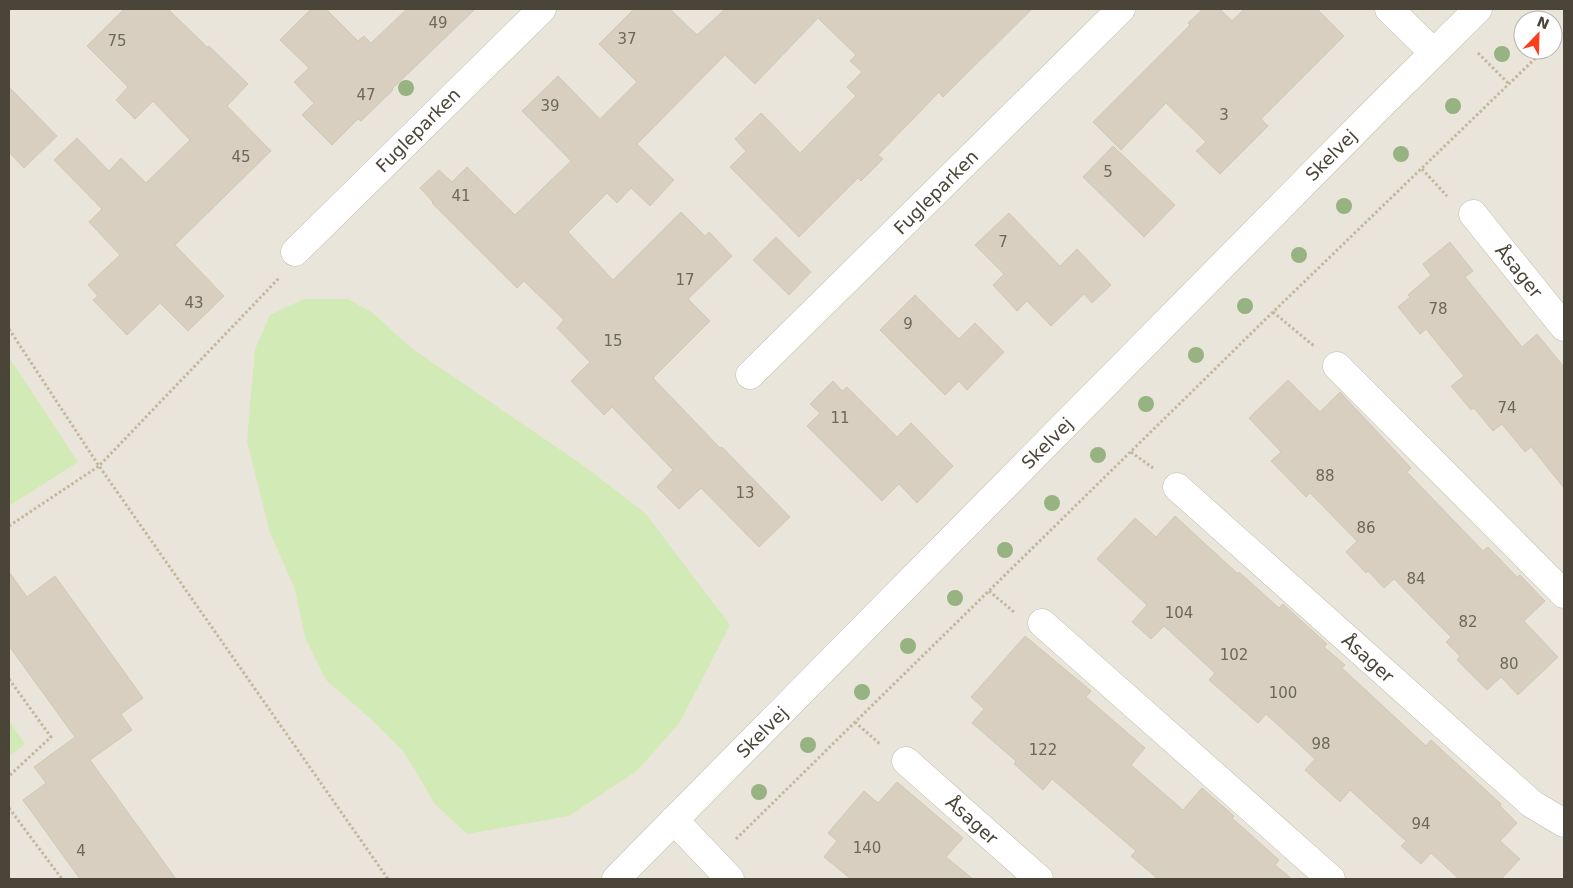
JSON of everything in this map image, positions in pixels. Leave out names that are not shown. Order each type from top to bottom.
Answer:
[{"type":"street","name":"Fugleparken","points":[[295,252],[542,9]]},
{"type":"street","name":"Fugleparken","points":[[750,375],[1122,9]]},
{"type":"street","points":[[1389,9],[1433,52]]},
{"type":"street","name":"Skelvej","points":[[616,879],[1433,52],[1478,9]]},
{"type":"street","name":"Åsager","points":[[1473,214],[1564,327]]},
{"type":"street","points":[[1338,366],[1564,594]]},
{"type":"street","name":"Åsager","points":[[1177,487],[1532,804],[1564,823]]},
{"type":"street","points":[[1042,623],[1331,879]]},
{"type":"street","name":"Åsager","points":[[906,761],[1039,879]]},
{"type":"street","points":[[674,820],[722,870]]},
{"type":"path","points":[[1455,31],[1509,84]]},
{"type":"path","points":[[722,870],[1273,312],[1534,60]]},
{"type":"path","points":[[9,526],[99,466],[277,282],[295,252]]},
{"type":"path","points":[[1273,312],[1338,366]]},
{"type":"path","points":[[9,329],[99,466],[388,879]]},
{"type":"path","points":[[9,679],[51,737],[9,776]]},
{"type":"path","points":[[9,808],[62,879]]},
{"type":"shaded area","points":[[9,9],[1564,9],[1564,879],[9,879]]},
{"type":"green space","points":[[304,299],[348,299],[373,313],[410,347],[584,466],[645,513],[730,625],[680,722],[638,770],[569,816],[467,834],[435,804],[404,752],[372,720],[326,680],[305,637],[295,589],[270,533],[247,441],[255,349],[270,315]]},
{"type":"green space","points":[[9,357],[78,462],[9,506]]},
{"type":"green space","points":[[9,721],[25,744],[9,756]]},
{"type":"building","points":[[124,9],[168,9],[207,47],[209,46],[248,84],[227,106],[271,151],[175,245],[224,296],[188,331],[160,303],[127,335],[93,300],[98,296],[88,285],[120,255],[89,222],[102,209],[54,160],[77,138],[109,171],[121,158],[146,183],[190,140],[153,101],[135,119],[116,100],[128,87],[87,46]]},
{"type":"building","points":[[311,9],[326,9],[358,41],[364,36],[371,43],[407,9],[475,9],[361,121],[358,119],[332,145],[302,115],[314,103],[294,82],[309,68],[280,40]]},
{"type":"building","points":[[634,9],[670,9],[697,35],[725,9],[1032,9],[943,97],[939,92],[878,155],[883,159],[861,181],[858,178],[799,237],[730,167],[746,151],[735,139],[761,113],[800,153],[856,96],[847,87],[862,72],[850,61],[856,55],[818,18],[755,84],[725,55],[637,144],[674,180],[650,206],[631,188],[617,203],[607,193],[568,232],[613,280],[681,212],[705,236],[709,232],[732,256],[688,299],[710,321],[653,378],[790,517],[759,547],[701,488],[679,509],[657,487],[673,470],[612,407],[604,415],[571,381],[590,362],[557,328],[564,320],[524,281],[517,288],[432,203],[420,188],[439,170],[452,182],[467,167],[515,215],[571,161],[522,111],[558,76],[600,119],[637,82],[599,44]]},
{"type":"building","points":[[1203,9],[1220,9],[1232,21],[1244,9],[1317,9],[1344,36],[1261,119],[1268,126],[1220,174],[1196,151],[1206,142],[1166,103],[1121,150],[1093,122],[1190,25],[1188,23]]},
{"type":"building","points":[[9,87],[57,136],[24,168],[9,152]]},
{"type":"building","points":[[1113,146],[1175,205],[1144,237],[1083,177]]},
{"type":"building","points":[[1009,213],[1060,266],[1077,249],[1111,285],[1092,303],[1084,294],[1051,326],[1027,301],[1017,311],[993,285],[1004,274],[975,245]]},
{"type":"building","points":[[776,237],[811,272],[789,295],[753,260]]},
{"type":"building","points":[[1450,242],[1473,271],[1465,277],[1522,347],[1537,334],[1564,367],[1564,488],[1531,447],[1525,452],[1502,424],[1493,431],[1474,408],[1471,410],[1451,386],[1464,376],[1426,329],[1420,334],[1398,307],[1410,297],[1408,295],[1431,275],[1423,264]]},
{"type":"building","points":[[915,295],[959,339],[975,323],[1004,352],[967,390],[959,381],[945,395],[880,330]]},
{"type":"building","points":[[1288,380],[1320,412],[1340,392],[1411,468],[1407,472],[1483,551],[1488,547],[1517,577],[1520,575],[1545,601],[1524,621],[1558,657],[1518,695],[1501,677],[1487,690],[1457,660],[1460,656],[1446,642],[1451,637],[1394,579],[1384,588],[1368,571],[1366,573],[1346,552],[1357,541],[1310,493],[1306,497],[1271,461],[1281,452],[1249,418]]},
{"type":"building","points":[[833,381],[842,391],[847,387],[897,437],[911,423],[953,466],[917,503],[899,484],[882,501],[807,426],[820,413],[810,404]]},
{"type":"building","points":[[1175,516],[1238,574],[1239,572],[1279,608],[1283,604],[1327,644],[1324,647],[1345,665],[1342,668],[1426,746],[1431,740],[1501,804],[1500,806],[1517,823],[1500,841],[1520,859],[1501,879],[1459,879],[1431,853],[1421,864],[1401,846],[1406,841],[1350,790],[1340,802],[1305,770],[1315,759],[1266,714],[1258,723],[1209,680],[1215,673],[1164,626],[1151,639],[1132,622],[1147,605],[1097,559],[1135,518],[1156,537]]},
{"type":"building","points":[[9,572],[27,597],[55,576],[143,698],[121,714],[132,730],[90,760],[176,879],[80,879],[23,800],[46,783],[34,767],[75,737],[9,646]]},
{"type":"building","points":[[1025,636],[1091,691],[1086,697],[1145,748],[1131,765],[1183,810],[1202,788],[1279,860],[1275,865],[1292,879],[1158,879],[1131,856],[1136,851],[1052,779],[1043,790],[1014,764],[1016,761],[972,723],[984,709],[971,697]]},
{"type":"building","points":[[897,782],[963,838],[946,857],[973,879],[851,879],[824,857],[837,841],[828,833],[864,791],[878,803]]}]
